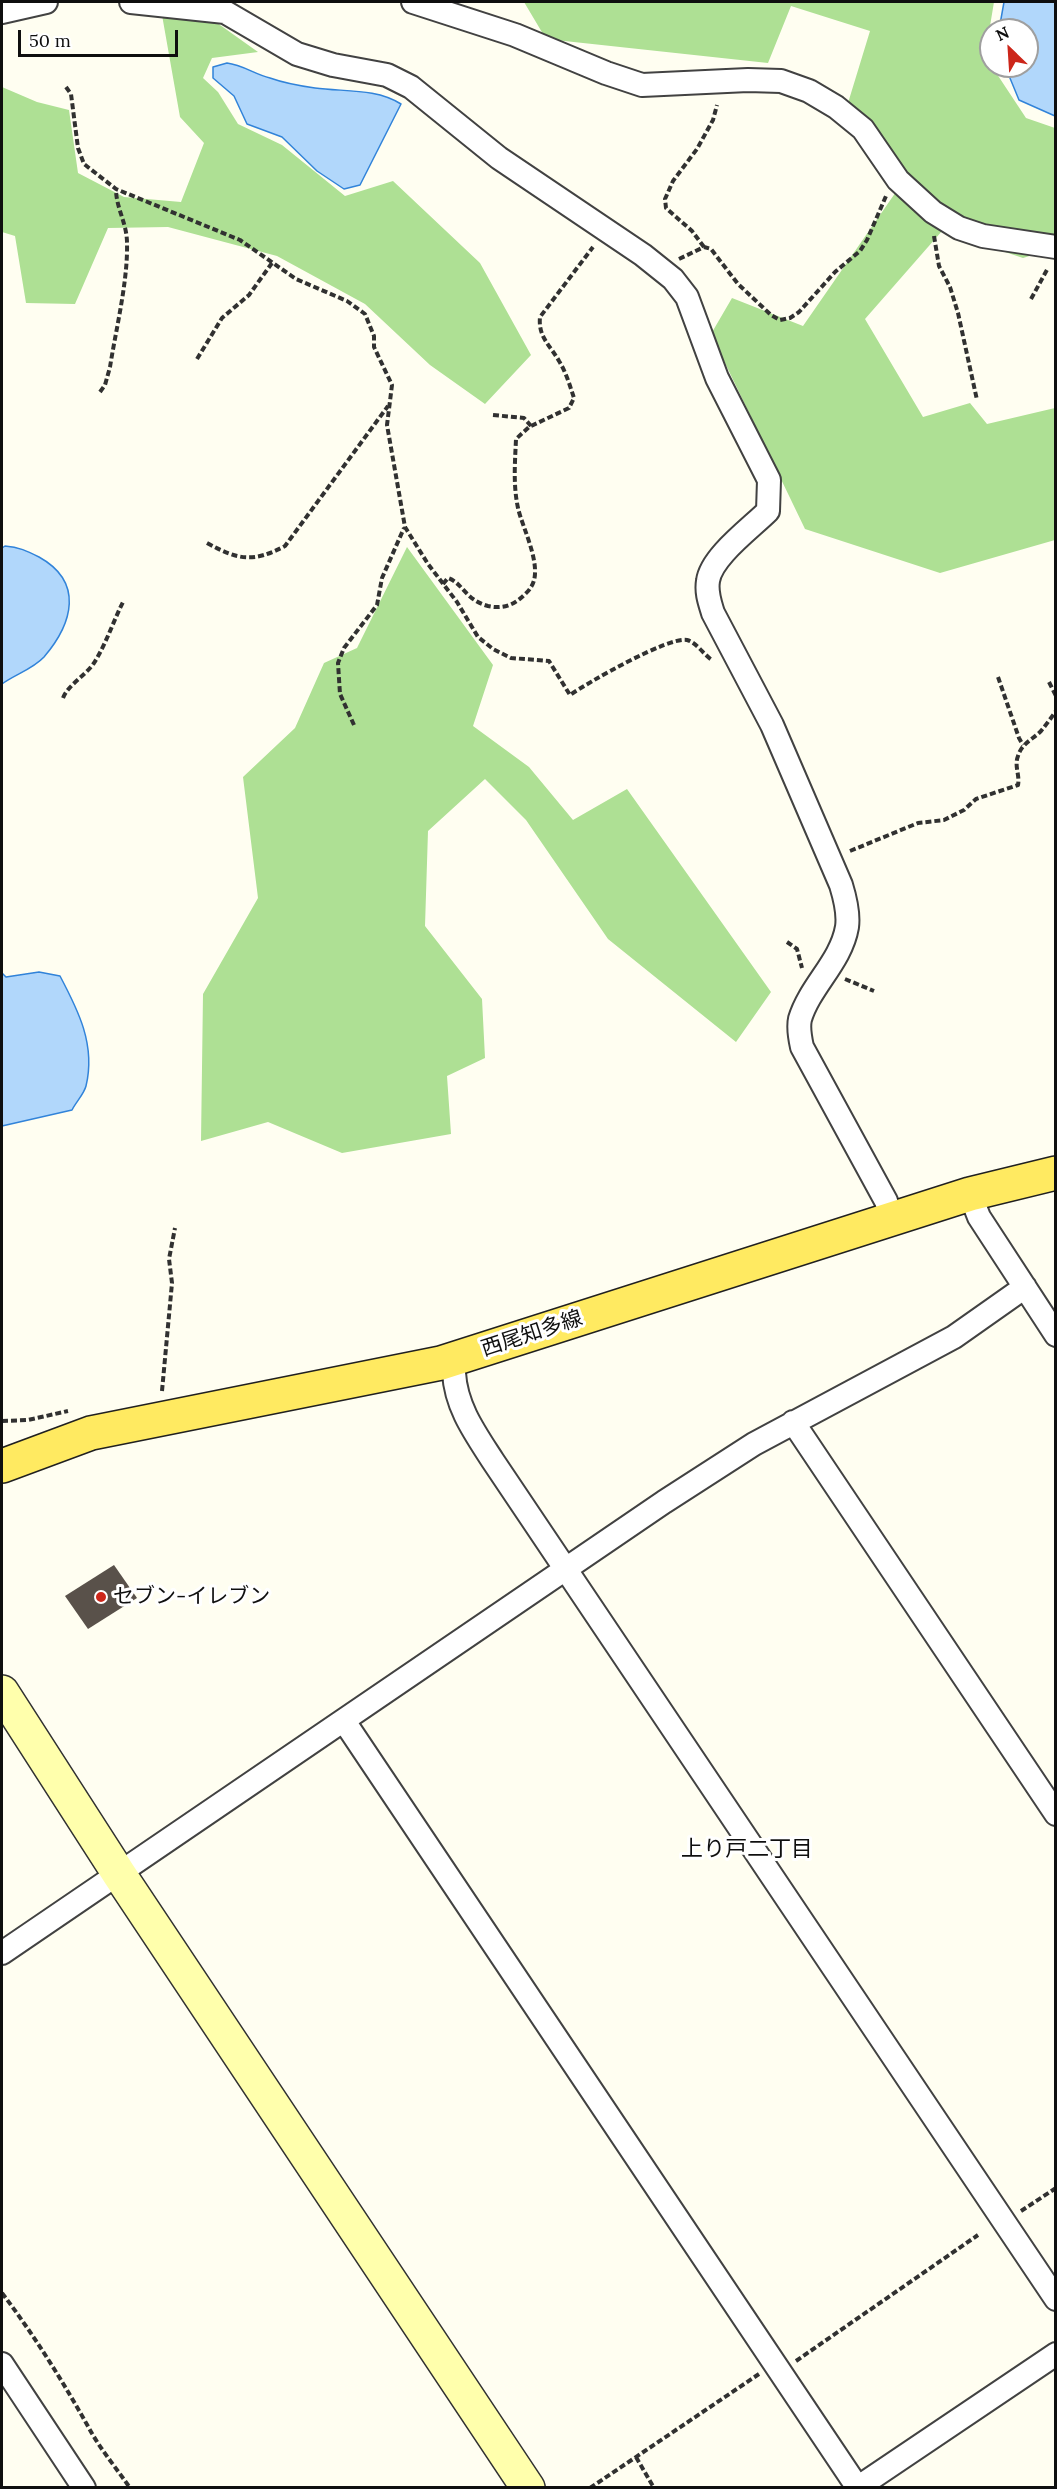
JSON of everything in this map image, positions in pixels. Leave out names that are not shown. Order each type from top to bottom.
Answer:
[{"type":"main road","name":"西尾知多線","points":[[2,1466],[91,1433],[441,1363],[970,1194],[1018,1180],[1056,1173]]},
{"type":"street","points":[[131,2],[225,12],[297,54],[333,65],[387,75],[411,87],[499,158],[667,273],[687,297],[717,378],[769,480],[768,511],[716,561],[708,579],[708,597],[713,613],[772,724],[847,904],[847,927],[835,961],[799,1021],[802,1047],[886,1202],[892,1220]]},
{"type":"street","points":[[413,2],[515,36],[642,85],[748,80],[781,81],[809,91],[836,107],[863,129],[898,180],[933,212],[959,228],[1053,255]]},
{"type":"street","points":[[2,12],[36,3]]},
{"type":"street","points":[[970,1194],[979,1217],[1056,1335]]},
{"type":"street","points":[[2,1953],[181,1829],[714,1470],[794,1422],[954,1337],[1025,1287]]},
{"type":"street","points":[[441,1363],[454,1373],[455,1389],[466,1418],[1056,2299]]},
{"type":"street","points":[[794,1422],[1056,1814]]},
{"type":"street","points":[[2,1692],[118,1874],[528,2487]]},
{"type":"street","points":[[344,1721],[858,2487],[1056,2354]]},
{"type":"street","points":[[2,2364],[84,2487]]},
{"type":"path","points":[[66,87],[71,94],[78,148],[84,164],[116,189],[240,240],[296,279],[347,301],[365,314],[374,336],[374,347],[392,385],[387,425],[405,527],[478,637],[485,643],[511,657],[549,661],[570,695],[599,675],[684,639],[719,664],[725,664],[736,658]]},
{"type":"path","points":[[717,105],[713,120],[697,149],[673,181],[665,199],[666,208],[692,231],[704,247],[711,249],[738,284],[771,315],[780,320],[790,318],[799,312],[835,272],[860,251],[885,197],[898,180]]},
{"type":"path","points":[[100,392],[105,385],[110,367],[127,243],[124,221],[116,201],[116,189]]},
{"type":"path","points":[[933,212],[931,221],[939,266],[950,287],[958,313],[977,400]]},
{"type":"path","points":[[443,584],[448,578],[454,580],[471,600],[502,607],[515,603],[532,586],[535,576],[531,544],[518,509],[514,480],[516,439],[531,426],[569,408],[574,398],[560,362],[543,339],[539,326],[540,317],[606,230]]},
{"type":"path","points":[[667,273],[678,260],[704,247]]},
{"type":"path","points":[[1031,299],[1053,255]]},
{"type":"path","points":[[196,359],[222,318],[249,295],[272,262]]},
{"type":"path","points":[[207,543],[230,556],[243,559],[272,553],[285,546],[389,406]]},
{"type":"path","points":[[494,415],[524,418],[531,426]]},
{"type":"path","points":[[354,724],[340,694],[338,663],[344,648],[377,605],[382,578],[405,527]]},
{"type":"path","points":[[63,698],[65,691],[77,682],[93,664],[123,602]]},
{"type":"path","points":[[998,677],[1023,745]]},
{"type":"path","points":[[1049,682],[1056,696]]},
{"type":"path","points":[[831,861],[918,824],[944,820],[964,810],[976,799],[1017,785],[1019,779],[1016,764],[1023,745],[1040,732],[1056,711]]},
{"type":"path","points":[[828,971],[874,991]]},
{"type":"path","points":[[153,1393],[162,1392],[172,1283],[169,1259],[175,1228]]},
{"type":"path","points":[[2,1421],[28,1420],[74,1409]]},
{"type":"path","points":[[1004,2223],[1056,2188]]},
{"type":"path","points":[[590,2487],[777,2368],[978,2235]]},
{"type":"path","points":[[2,2293],[28,2327],[42,2353],[79,2408],[90,2431],[130,2487]]},
{"type":"path","points":[[636,2457],[654,2487]]},
{"type":"green space","points":[[524,2],[994,2],[991,18],[979,18],[979,78],[1000,78],[1026,118],[1055,128],[1055,248],[1023,258],[942,231],[865,319],[923,417],[970,403],[987,424],[1055,408],[1055,540],[940,573],[805,529],[711,334],[732,298],[803,326],[907,176],[848,103],[870,31],[791,6],[768,63],[546,39]]},
{"type":"green space","points":[[162,15],[213,20],[258,52],[212,58],[203,78],[218,92],[238,124],[282,145],[345,196],[393,181],[480,263],[531,355],[485,404],[430,365],[365,304],[277,256],[168,227],[108,228],[75,304],[26,303],[15,236],[2,232],[2,87],[37,102],[69,110],[78,173],[124,197],[181,202],[204,143],[180,117]]},
{"type":"green space","points":[[407,547],[493,665],[473,726],[529,767],[573,820],[627,789],[771,992],[736,1042],[608,939],[526,820],[485,779],[428,831],[425,926],[482,999],[485,1058],[447,1076],[451,1134],[342,1153],[268,1122],[201,1141],[203,994],[258,898],[243,777],[295,728],[324,663],[357,648]]},
{"type":"water","points":[[1004,2],[1055,2],[1055,116],[1019,100],[1010,78],[1039,78],[1039,18],[1001,18]]},
{"type":"water","points":[[227,63],[287,83],[315,88],[360,91],[381,95],[401,104],[360,185],[344,189],[317,171],[282,137],[247,124],[234,96],[213,78],[213,67]]},
{"type":"water","points":[[5,546],[27,551],[53,567],[63,578],[68,591],[69,604],[62,631],[44,657],[2,684],[2,548]]},
{"type":"water","points":[[39,972],[60,976],[79,1015],[89,1056],[86,1086],[72,1110],[2,1126],[2,973],[6,977]]},
{"type":"building","name":"セブン-イレブン","points":[[114,1565],[137,1598],[88,1629],[65,1596]]},
{"type":"place","name":"セブン-イレブン","points":[[101,1597]]},
{"type":"district","name":"上り戸二丁目","points":[[747,1850]]}]
